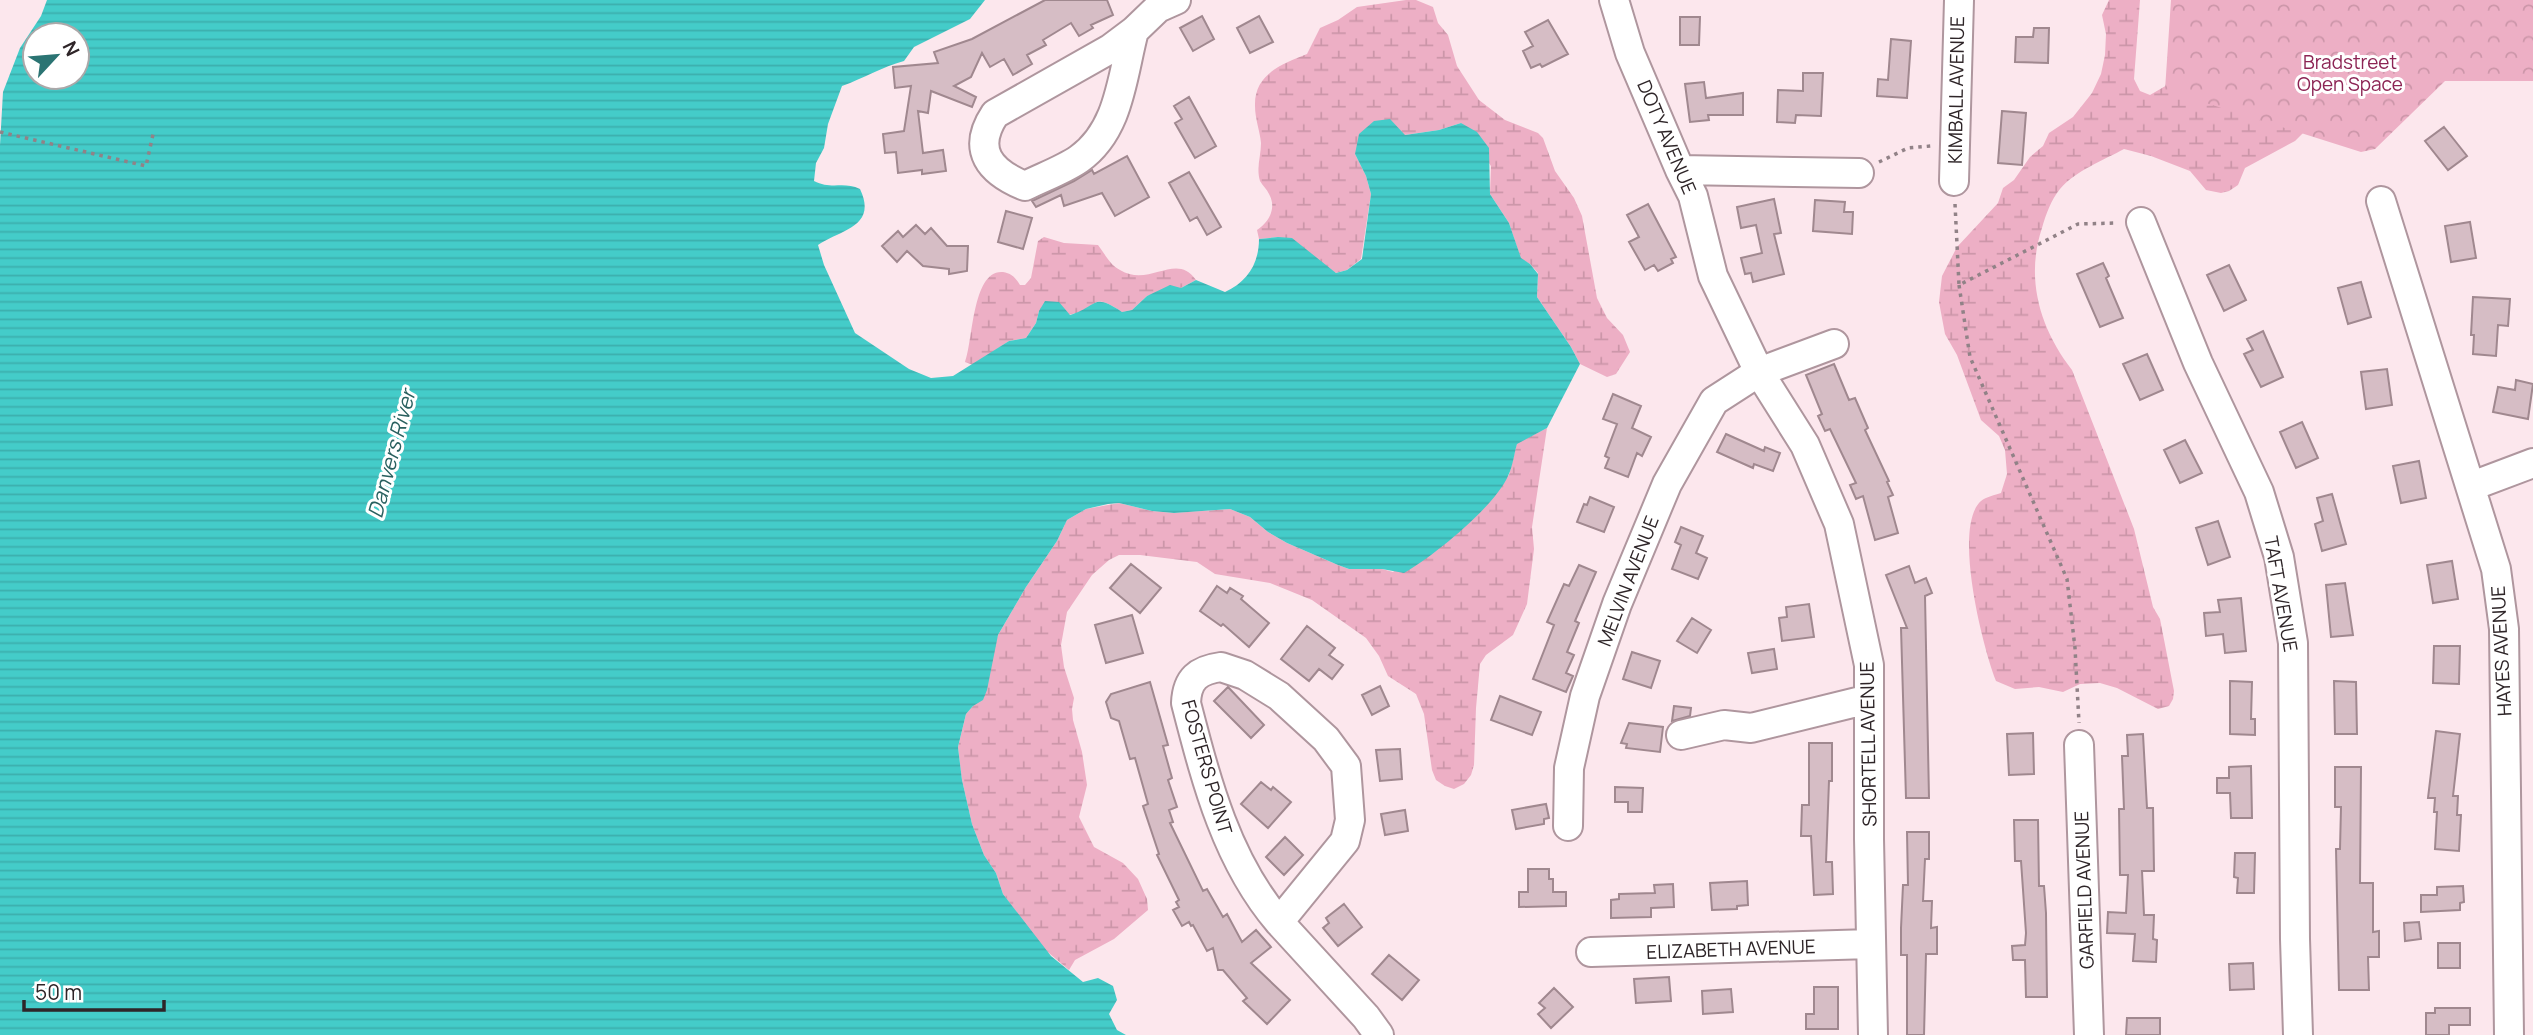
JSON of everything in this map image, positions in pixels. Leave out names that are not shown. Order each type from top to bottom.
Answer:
[{"type":"street","points":[[1134,32],[1116,107],[1102,137],[1079,158],[1025,186],[1005,178],[991,166],[985,149],[987,127],[995,114],[1110,49],[1134,32],[1158,8],[1176,0]]},
{"type":"street","name":"DOTY AVENUE","points":[[1614,0],[1630,53],[1693,195],[1713,276]]},
{"type":"street","name":"KIMBALL AVENUE","points":[[1954,181],[1959,0]]},
{"type":"street","points":[[1680,170],[1859,173]]},
{"type":"street","name":"HAYES AVENUE","points":[[2381,201],[2496,569],[2504,629],[2509,1035]]},
{"type":"street","name":"TAFT AVENUE","points":[[2141,222],[2198,363],[2259,492],[2279,557],[2293,643],[2298,1035]]},
{"type":"street","name":"SHORTELL AVENUE","points":[[1713,276],[1759,372],[1805,445],[1839,524],[1869,665],[1873,1035]]},
{"type":"street","name":"MELVIN AVENUE","points":[[1568,826],[1569,768],[1585,696],[1618,604],[1667,484],[1714,401],[1759,372],[1834,344]]},
{"type":"street","points":[[2472,486],[2533,463]]},
{"type":"street","name":"FOSTERS POINT","points":[[1279,922],[1345,841],[1350,820],[1346,766],[1326,738],[1279,696],[1245,675],[1221,667],[1205,669],[1194,678],[1186,690],[1186,703],[1227,839],[1245,877],[1279,922],[1366,1017],[1378,1035]]},
{"type":"street","points":[[1681,735],[1724,725],[1751,728],[1869,699]]},
{"type":"street","name":"GARFIELD AVENUE","points":[[2079,745],[2089,1035]]},
{"type":"street","name":"ELIZABETH AVENUE","points":[[1591,952],[1871,944]]},
{"type":"path","points":[[0,132],[146,166],[154,130]]},
{"type":"path","points":[[1859,173],[1908,148],[1954,145]]},
{"type":"path","points":[[1955,217],[1959,285],[1970,357],[2067,579],[2077,674],[2079,745]]},
{"type":"path","points":[[1959,285],[2078,224],[2141,222]]},
{"type":"green space","points":[[1416,0],[1433,7],[1438,23],[1448,35],[1457,66],[1479,100],[1505,120],[1538,133],[1543,138],[1555,171],[1574,198],[1582,216],[1597,298],[1607,318],[1623,335],[1630,352],[1616,374],[1607,377],[1580,364],[1537,297],[1538,273],[1521,259],[1509,223],[1490,194],[1491,166],[1461,123],[1439,130],[1405,135],[1355,154],[1371,194],[1361,259],[1347,270],[1336,273],[1278,237],[1259,239],[1257,230],[1268,219],[1272,204],[1259,176],[1261,143],[1255,106],[1259,86],[1264,78],[1279,66],[1307,54],[1320,28],[1357,7]]},
{"type":"green space","points":[[2109,0],[2140,0],[2134,79],[2140,91],[2150,95],[2186,74],[2306,130],[2295,141],[2245,168],[2238,185],[2221,193],[2206,190],[2190,171],[2124,149],[2082,171],[2060,189],[2047,212],[2037,247],[2036,285],[2044,320],[2051,338],[2072,370],[2134,529],[2153,607],[2160,619],[2174,691],[2169,706],[2158,709],[2117,688],[2100,683],[2080,684],[2063,692],[2039,687],[2015,689],[1996,681],[1978,616],[1969,535],[1973,515],[1981,501],[2001,493],[2007,474],[2005,450],[1999,436],[1981,420],[1957,355],[1945,334],[1939,302],[1942,276],[1957,247],[1998,203],[2003,188],[2014,180],[2030,157],[2043,146],[2049,133],[2073,117],[2092,93],[2101,74],[2105,55],[2106,34],[2102,15]]},
{"type":"green space","name":"Bradstreet Open Space","points":[[2171,0],[2533,0],[2533,81],[2445,81],[2375,149],[2361,152],[2165,90]]},
{"type":"green space","points":[[1044,237],[1064,243],[1098,245],[1113,265],[1131,274],[1142,275],[1180,269],[1196,280],[1181,288],[1147,296],[1132,310],[1122,312],[1104,302],[1095,303],[1072,314],[1039,311],[1036,323],[1026,338],[1009,341],[973,365],[965,362],[975,308],[985,282],[993,274],[1003,272],[1013,276],[1020,285],[1025,285],[1031,278],[1038,241]]},
{"type":"green space","points":[[1547,428],[1532,527],[1534,549],[1527,604],[1513,635],[1486,655],[1480,664],[1474,765],[1464,784],[1454,789],[1436,780],[1432,770],[1424,714],[1416,694],[1388,676],[1379,656],[1366,638],[1312,600],[1270,583],[1215,574],[1197,562],[1140,555],[1119,555],[1092,575],[1067,612],[1061,645],[1064,667],[1074,698],[1073,720],[1087,785],[1079,817],[1094,847],[1123,863],[1138,879],[1147,899],[1148,910],[1114,939],[1075,960],[1069,970],[1043,948],[1003,894],[996,873],[984,855],[972,824],[958,747],[966,714],[973,706],[998,635],[1057,541],[1067,520],[1086,509],[1119,503],[1174,513],[1230,509],[1250,517],[1287,543],[1338,565],[1349,569],[1382,569],[1393,572],[1509,475],[1517,443]]},
{"type":"water","name":"Danvers River","points":[[47,0],[985,0],[970,19],[914,47],[904,61],[842,86],[828,124],[824,148],[816,163],[814,181],[860,189],[864,202],[864,212],[854,226],[818,245],[824,265],[855,333],[909,369],[931,378],[953,376],[1009,341],[1026,338],[1045,301],[1059,302],[1070,315],[1100,302],[1122,312],[1132,310],[1147,296],[1170,285],[1181,288],[1196,280],[1225,292],[1240,283],[1250,271],[1257,256],[1259,239],[1292,238],[1336,273],[1347,270],[1362,259],[1371,194],[1355,154],[1359,134],[1374,121],[1390,119],[1405,135],[1439,130],[1461,123],[1477,132],[1489,148],[1490,194],[1509,223],[1521,258],[1538,274],[1537,297],[1580,364],[1547,428],[1517,444],[1508,476],[1490,502],[1446,543],[1404,573],[1382,569],[1349,569],[1338,565],[1287,543],[1250,517],[1230,509],[1174,513],[1119,503],[1086,509],[1067,520],[1057,541],[998,635],[987,690],[983,700],[966,714],[958,747],[972,824],[984,855],[996,873],[1003,894],[1051,956],[1083,982],[1098,978],[1113,986],[1117,1000],[1109,1014],[1117,1030],[1126,1035],[0,1035],[0,145],[3,92],[21,46],[21,91],[91,91],[91,21],[38,21]]},
{"type":"building","points":[[1045,0],[1107,0],[1113,15],[1091,25],[1093,28],[1079,36],[1071,23],[1043,40],[1046,45],[1027,55],[1032,64],[1013,75],[1004,59],[990,67],[982,53],[971,77],[954,86],[976,97],[972,107],[931,91],[928,113],[918,111],[923,153],[943,150],[946,171],[898,173],[896,152],[885,153],[883,134],[904,131],[911,86],[895,88],[893,67],[938,63],[934,52],[972,39]]},
{"type":"building","points":[[1202,16],[1214,39],[1193,51],[1180,28]]},
{"type":"building","points":[[1259,16],[1273,42],[1250,53],[1237,28]]},
{"type":"building","points":[[1680,17],[1700,17],[1699,45],[1680,45]]},
{"type":"building","points":[[1548,20],[1568,54],[1542,67],[1540,64],[1531,68],[1523,51],[1533,46],[1525,32]]},
{"type":"building","points":[[2034,28],[2049,28],[2048,63],[2015,62],[2016,37],[2033,37]]},
{"type":"building","points":[[1891,39],[1911,41],[1907,98],[1877,96],[1878,79],[1888,80]]},
{"type":"building","points":[[1803,73],[1823,73],[1821,116],[1796,115],[1795,123],[1777,122],[1778,90],[1803,91]]},
{"type":"building","points":[[1704,82],[1706,98],[1743,93],[1743,115],[1708,115],[1709,120],[1690,122],[1685,84]]},
{"type":"building","points":[[1189,97],[1216,146],[1195,158],[1175,123],[1182,119],[1174,106]]},
{"type":"building","points":[[2002,111],[2026,113],[2022,165],[1998,163]]},
{"type":"building","points":[[2444,127],[2467,156],[2448,170],[2425,141]]},
{"type":"building","points":[[1127,156],[1149,197],[1115,216],[1102,193],[1064,206],[1061,195],[1036,207],[1032,201],[1092,170],[1094,174]]},
{"type":"building","points":[[1189,172],[1221,227],[1207,235],[1197,217],[1190,221],[1169,183]]},
{"type":"building","points":[[1774,199],[1781,233],[1774,234],[1784,274],[1753,282],[1751,273],[1745,274],[1741,258],[1762,253],[1756,225],[1741,228],[1737,207]]},
{"type":"building","points":[[1815,200],[1845,202],[1844,212],[1853,212],[1852,234],[1813,231]]},
{"type":"building","points":[[1648,204],[1676,257],[1671,259],[1673,263],[1658,271],[1654,265],[1645,270],[1629,242],[1639,237],[1627,215]]},
{"type":"building","points":[[1006,211],[1032,218],[1023,249],[998,242]]},
{"type":"building","points":[[2470,222],[2476,258],[2451,262],[2445,226]]},
{"type":"building","points":[[916,225],[925,234],[931,228],[947,246],[968,246],[967,271],[949,274],[949,269],[923,266],[907,251],[897,262],[882,246],[898,231],[903,237]]},
{"type":"building","points":[[2103,263],[2109,276],[2106,278],[2123,318],[2100,327],[2077,274]]},
{"type":"building","points":[[2229,265],[2246,300],[2224,311],[2207,275]]},
{"type":"building","points":[[2361,282],[2371,317],[2348,324],[2338,288]]},
{"type":"building","points":[[2473,297],[2510,299],[2508,326],[2498,325],[2496,356],[2473,354]]},
{"type":"building","points":[[2263,331],[2283,377],[2261,387],[2244,354],[2253,350],[2247,339]]},
{"type":"building","points":[[2147,354],[2163,390],[2140,400],[2123,364]]},
{"type":"building","points":[[1834,364],[1849,400],[1855,398],[1868,428],[1865,430],[1893,495],[1888,497],[1898,533],[1875,540],[1863,496],[1856,499],[1850,485],[1856,483],[1830,429],[1825,431],[1818,416],[1822,414],[1806,375]]},
{"type":"building","points":[[2387,369],[2392,405],[2366,409],[2361,372]]},
{"type":"building","points":[[2516,380],[2533,384],[2528,419],[2493,412],[2498,387],[2515,390]]},
{"type":"building","points":[[1613,394],[1641,406],[1632,428],[1651,437],[1642,456],[1637,453],[1628,477],[1605,468],[1609,458],[1605,456],[1617,424],[1603,419]]},
{"type":"building","points":[[2302,422],[2318,458],[2296,468],[2280,432]]},
{"type":"building","points":[[1726,434],[1764,451],[1765,447],[1780,453],[1773,471],[1754,464],[1753,468],[1717,452]]},
{"type":"building","points":[[2185,440],[2202,473],[2180,483],[2164,450]]},
{"type":"building","points":[[2419,461],[2426,498],[2401,503],[2393,466]]},
{"type":"building","points":[[2332,494],[2346,544],[2322,551],[2315,524],[2323,521],[2317,498]]},
{"type":"building","points":[[1590,497],[1614,507],[1604,532],[1577,522]]},
{"type":"building","points":[[2218,521],[2230,557],[2208,565],[2196,528]]},
{"type":"building","points":[[1681,527],[1703,536],[1696,553],[1707,558],[1698,579],[1672,569],[1681,545],[1675,542]]},
{"type":"building","points":[[2452,561],[2458,599],[2433,603],[2427,565]]},
{"type":"building","points":[[1131,564],[1161,588],[1140,613],[1110,588]]},
{"type":"building","points":[[1579,565],[1596,572],[1575,621],[1579,623],[1567,652],[1574,655],[1566,673],[1573,676],[1566,692],[1533,679],[1554,625],[1547,622],[1564,584],[1569,586]]},
{"type":"building","points":[[1909,566],[1915,583],[1926,578],[1932,593],[1925,596],[1929,798],[1906,798],[1901,628],[1907,628],[1886,575]]},
{"type":"building","points":[[2345,583],[2353,635],[2331,637],[2326,585]]},
{"type":"building","points":[[1217,586],[1227,593],[1230,588],[1243,596],[1241,599],[1269,623],[1249,647],[1223,624],[1221,626],[1200,611]]},
{"type":"building","points":[[2241,598],[2246,651],[2225,653],[2223,634],[2206,636],[2204,613],[2220,612],[2218,600]]},
{"type":"building","points":[[1809,604],[1814,637],[1782,641],[1779,618],[1787,617],[1786,607]]},
{"type":"building","points":[[1132,615],[1143,653],[1106,663],[1095,625]]},
{"type":"building","points":[[1692,618],[1711,630],[1697,653],[1677,641]]},
{"type":"building","points":[[1307,626],[1335,648],[1329,655],[1343,665],[1332,679],[1319,669],[1309,681],[1281,659]]},
{"type":"building","points":[[2434,646],[2460,646],[2459,684],[2433,683]]},
{"type":"building","points":[[1774,649],[1777,669],[1752,673],[1748,653]]},
{"type":"building","points":[[1632,652],[1660,661],[1651,688],[1623,679]]},
{"type":"building","points":[[2230,681],[2252,682],[2251,719],[2255,719],[2255,735],[2230,734]]},
{"type":"building","points":[[2334,681],[2356,682],[2357,734],[2335,734]]},
{"type":"building","points":[[1150,682],[1168,745],[1163,746],[1172,778],[1168,780],[1177,807],[1169,810],[1173,822],[1170,823],[1203,891],[1207,889],[1223,917],[1227,914],[1242,942],[1256,930],[1271,947],[1251,963],[1290,1000],[1267,1024],[1243,1001],[1247,998],[1223,970],[1218,970],[1213,948],[1207,951],[1193,925],[1189,922],[1182,926],[1173,910],[1179,907],[1176,902],[1179,900],[1157,855],[1159,854],[1143,806],[1148,804],[1135,758],[1130,759],[1119,721],[1111,718],[1106,702],[1111,694]]},
{"type":"building","points":[[1380,686],[1389,706],[1372,715],[1362,695]]},
{"type":"building","points":[[1228,687],[1264,725],[1251,738],[1214,701]]},
{"type":"building","points":[[1500,696],[1541,712],[1532,735],[1491,720]]},
{"type":"building","points":[[1674,706],[1691,708],[1690,716],[1672,721]]},
{"type":"building","points":[[1629,723],[1663,727],[1660,752],[1626,748],[1627,744],[1621,743]]},
{"type":"building","points":[[2436,731],[2460,734],[2453,796],[2458,796],[2457,815],[2461,815],[2459,851],[2435,849],[2437,812],[2434,812],[2435,798],[2428,798]]},
{"type":"building","points":[[2033,733],[2034,774],[2009,775],[2007,734]]},
{"type":"building","points":[[2143,734],[2147,808],[2153,808],[2154,871],[2142,871],[2144,915],[2154,915],[2156,962],[2133,961],[2135,934],[2107,933],[2108,912],[2126,913],[2128,875],[2120,875],[2119,809],[2124,809],[2122,756],[2128,756],[2127,735]]},
{"type":"building","points":[[1809,743],[1832,743],[1826,862],[1832,862],[1833,894],[1814,895],[1811,836],[1801,836],[1802,805],[1809,805]]},
{"type":"building","points":[[1400,749],[1402,779],[1380,781],[1376,750]]},
{"type":"building","points":[[2251,766],[2252,818],[2231,818],[2230,793],[2217,793],[2217,778],[2229,778],[2229,767]]},
{"type":"building","points":[[2335,767],[2361,767],[2360,883],[2373,883],[2373,932],[2379,931],[2379,957],[2368,957],[2369,990],[2339,990],[2336,849],[2340,849],[2341,807],[2335,807]]},
{"type":"building","points":[[1261,782],[1271,790],[1273,787],[1291,802],[1268,828],[1241,804]]},
{"type":"building","points":[[1615,787],[1643,788],[1642,812],[1628,812],[1628,802],[1615,802]]},
{"type":"building","points":[[1546,804],[1549,818],[1544,819],[1544,824],[1516,829],[1512,810]]},
{"type":"building","points":[[1405,810],[1408,831],[1385,835],[1381,814]]},
{"type":"building","points":[[2014,820],[2038,820],[2039,886],[2044,886],[2046,913],[2047,997],[2026,997],[2025,960],[2013,960],[2012,946],[2025,945],[2026,933],[2021,861],[2015,861]]},
{"type":"building","points":[[1907,832],[1929,832],[1929,859],[1925,859],[1923,901],[1932,901],[1931,928],[1937,927],[1937,954],[1926,954],[1924,1035],[1907,1035],[1907,955],[1901,955],[1901,928],[1903,885],[1908,885]]},
{"type":"building","points":[[1285,837],[1303,855],[1284,875],[1266,857]]},
{"type":"building","points":[[2235,853],[2255,853],[2254,893],[2237,893],[2238,878],[2234,877]]},
{"type":"building","points":[[1528,869],[1549,869],[1549,879],[1553,879],[1553,892],[1566,892],[1566,906],[1519,907],[1519,892],[1528,892]]},
{"type":"building","points":[[1747,881],[1748,905],[1737,906],[1737,909],[1712,910],[1710,883]]},
{"type":"building","points":[[1673,884],[1674,907],[1651,908],[1651,917],[1611,918],[1611,900],[1619,899],[1619,894],[1655,893],[1654,885]]},
{"type":"building","points":[[2463,886],[2464,902],[2460,903],[2460,910],[2421,912],[2421,895],[2437,895],[2437,887]]},
{"type":"building","points":[[1344,904],[1362,927],[1338,946],[1323,928],[1329,923],[1326,918]]},
{"type":"building","points":[[2419,922],[2421,939],[2405,941],[2404,923]]},
{"type":"building","points":[[2438,943],[2460,943],[2460,968],[2438,968]]},
{"type":"building","points":[[1389,955],[1419,980],[1402,1000],[1372,974]]},
{"type":"building","points":[[2253,963],[2254,989],[2230,990],[2229,964]]},
{"type":"building","points":[[1669,977],[1671,1001],[1636,1003],[1634,979]]},
{"type":"building","points":[[1814,987],[1838,987],[1838,1029],[1806,1029],[1806,1014],[1814,1014]]},
{"type":"building","points":[[1554,988],[1573,1007],[1551,1028],[1538,1014],[1545,1008],[1539,1003]]},
{"type":"building","points":[[1731,989],[1733,1012],[1703,1014],[1702,991]]},
{"type":"building","points":[[2435,1008],[2470,1008],[2470,1025],[2449,1025],[2449,1035],[2426,1035],[2426,1013],[2435,1013]]},
{"type":"building","points":[[2127,1018],[2160,1018],[2160,1035],[2126,1035]]}]
